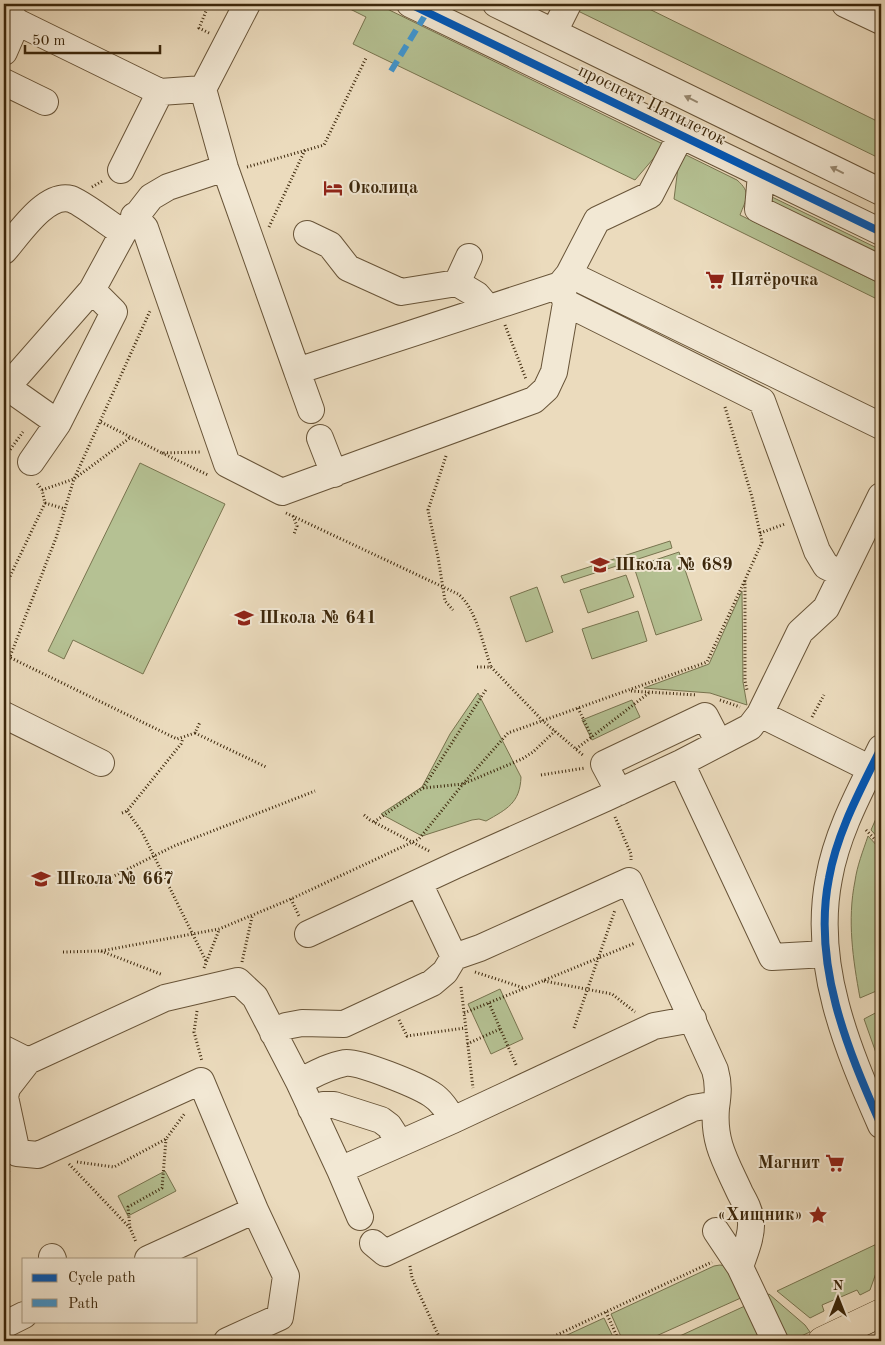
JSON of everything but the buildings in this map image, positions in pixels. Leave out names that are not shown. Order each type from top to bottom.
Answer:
[{"type":"main road","points":[[822,1341],[881,1314]]},
{"type":"street","points":[[247,4],[204,89],[225,168],[311,410]]},
{"type":"street","name":"проспект Пятилеток","points":[[410,4],[881,232]]},
{"type":"street","name":"проспект Пятилеток","points":[[496,4],[881,192]]},
{"type":"street","points":[[554,32],[568,4]]},
{"type":"street","points":[[845,4],[881,21]]},
{"type":"street","points":[[4,52],[10,14],[160,92],[204,89]]},
{"type":"street","points":[[4,82],[45,102]]},
{"type":"street","points":[[121,170],[160,92]]},
{"type":"street","points":[[4,251],[45,205],[58,198],[72,199],[129,225],[145,228],[221,452],[227,464],[282,492],[534,400],[546,389],[554,372],[565,287],[597,220],[650,195],[681,135]]},
{"type":"street","points":[[58,423],[7,387],[92,290],[129,225],[151,197],[168,187],[225,168]]},
{"type":"street","points":[[761,174],[758,208],[881,269]]},
{"type":"street","points":[[307,234],[330,245],[348,268],[401,292],[457,283],[492,307]]},
{"type":"street","points":[[457,283],[468,257]]},
{"type":"street","points":[[565,287],[762,401],[817,551],[826,566],[842,574]]},
{"type":"street","points":[[297,371],[492,307],[565,287],[777,374],[881,426]]},
{"type":"street","points":[[31,462],[58,423],[114,312],[92,290]]},
{"type":"street","points":[[762,401],[777,374]]},
{"type":"street","points":[[320,438],[334,474]]},
{"type":"street","points":[[308,934],[613,795],[681,763],[750,727],[760,714],[800,632],[826,608],[881,496]]},
{"type":"street","points":[[760,714],[876,758],[836,848],[829,877],[825,907],[826,954],[838,1016],[863,1085],[881,1126]]},
{"type":"street","points":[[4,715],[101,763]]},
{"type":"street","points":[[613,795],[598,766],[706,716],[719,743]]},
{"type":"street","points":[[681,763],[772,957],[826,954]]},
{"type":"street","points":[[273,1033],[286,1026],[302,1023],[344,1024],[432,983],[456,962],[480,948],[629,881],[715,1070],[719,1093],[714,1125],[718,1144],[749,1211],[751,1223],[750,1234],[735,1260]]},
{"type":"street","points":[[419,883],[456,962]]},
{"type":"street","points":[[227,1341],[278,1329],[286,1276],[201,1081],[38,1155],[18,1153],[5,1097],[7,1088],[28,1061],[165,998],[238,981],[255,997],[299,1082],[360,1217]]},
{"type":"street","points":[[340,1170],[654,1026],[693,1019]]},
{"type":"street","points":[[4,1049],[28,1061]]},
{"type":"street","points":[[299,1082],[332,1066],[347,1063],[361,1065],[432,1094],[445,1106],[465,1114]]},
{"type":"street","points":[[311,1109],[323,1105],[334,1105],[381,1120],[389,1126],[400,1143]]},
{"type":"street","points":[[373,1243],[385,1253],[693,1108],[705,1106],[716,1108]]},
{"type":"street","points":[[143,1251],[256,1210]]},
{"type":"street","points":[[716,1231],[735,1260],[775,1341]]},
{"type":"street","points":[[4,1324],[22,1317]]},
{"type":"path","points":[[225,168],[238,170],[324,145],[366,58]]},
{"type":"path","points":[[249,237],[268,230],[306,150]]},
{"type":"path","points":[[72,199],[121,170]]},
{"type":"path","points":[[4,672],[56,538],[74,479],[163,283]]},
{"type":"path","points":[[492,307],[534,400]]},
{"type":"path","points":[[62,952],[101,951],[220,929],[252,916],[419,839],[463,784],[508,733],[706,662],[762,542],[752,497],[723,400]]},
{"type":"path","points":[[101,422],[214,478]]},
{"type":"path","points":[[453,610],[445,601],[428,510],[454,430]]},
{"type":"path","points":[[4,589],[45,503],[42,490],[74,479],[131,437]]},
{"type":"path","points":[[162,453],[221,452]]},
{"type":"path","points":[[45,503],[65,509]]},
{"type":"path","points":[[284,512],[443,587],[466,600],[471,609],[491,667],[543,721],[598,766]]},
{"type":"path","points":[[760,532],[804,517]]},
{"type":"path","points":[[745,580],[745,681],[747,691]]},
{"type":"path","points":[[4,644],[10,658]]},
{"type":"path","points":[[4,656],[177,739],[195,733],[266,767]]},
{"type":"path","points":[[477,667],[491,667]]},
{"type":"path","points":[[374,822],[423,788],[487,688]]},
{"type":"path","points":[[576,749],[650,692]]},
{"type":"path","points":[[578,708],[592,737]]},
{"type":"path","points":[[195,733],[200,722]]},
{"type":"path","points":[[423,788],[463,784],[522,759],[533,752],[555,731]]},
{"type":"path","points":[[122,813],[127,812],[181,744],[183,737]]},
{"type":"path","points":[[542,775],[598,766]]},
{"type":"path","points":[[96,885],[174,846],[315,791]]},
{"type":"path","points":[[574,1028],[597,959],[621,895],[629,881],[631,854],[613,795]]},
{"type":"path","points":[[127,812],[142,832],[206,961]]},
{"type":"path","points":[[364,815],[456,866]]},
{"type":"path","points":[[4,826],[8,816]]},
{"type":"path","points":[[864,827],[881,846]]},
{"type":"path","points":[[238,981],[252,916]]},
{"type":"path","points":[[464,1013],[654,935]]},
{"type":"path","points":[[101,951],[164,976]]},
{"type":"path","points":[[465,1114],[467,1044],[456,962],[525,988]]},
{"type":"path","points":[[544,981],[612,994],[654,1026]]},
{"type":"path","points":[[390,1003],[407,1036],[465,1028]]},
{"type":"path","points":[[489,1003],[525,1086]]},
{"type":"path","points":[[467,1044],[500,1029]]},
{"type":"path","points":[[143,1251],[130,1228],[66,1160],[114,1167],[166,1139],[187,1110]]},
{"type":"path","points":[[130,1228],[128,1207],[162,1188],[166,1139]]},
{"type":"path","points":[[404,1244],[410,1254],[412,1278],[441,1341]]},
{"type":"path","points":[[544,1341],[606,1312],[735,1260]]},
{"type":"path","points":[[606,1312],[619,1341]]},
{"type":"green space","points":[[340,4],[377,4],[665,145],[635,180],[353,44],[366,17]]},
{"type":"green space","points":[[581,4],[639,4],[881,123],[881,159],[578,11]]},
{"type":"green space","points":[[680,152],[737,180],[742,185],[745,189],[746,200],[740,215],[881,284],[881,301],[674,199]]},
{"type":"green space","points":[[772,197],[881,250],[881,257],[770,203]]},
{"type":"green space","points":[[140,463],[225,504],[143,674],[73,640],[64,659],[48,651]]},
{"type":"green space","points":[[670,541],[672,548],[564,583],[561,576]]},
{"type":"green space","points":[[679,552],[702,620],[656,635],[634,567]]},
{"type":"green space","points":[[626,575],[634,597],[588,613],[580,590]]},
{"type":"green space","points":[[537,587],[553,632],[526,642],[510,597]]},
{"type":"green space","points":[[742,591],[743,682],[747,705],[710,693],[644,688],[709,664]]},
{"type":"green space","points":[[638,611],[647,641],[592,659],[582,629]]},
{"type":"green space","points":[[478,693],[521,777],[518,793],[511,804],[486,821],[472,820],[422,836],[381,814],[422,787],[450,734]]},
{"type":"green space","points":[[632,700],[640,717],[592,740],[582,720]]},
{"type":"green space","points":[[881,807],[881,841],[871,830]]},
{"type":"green space","points":[[868,836],[881,850],[881,989],[860,998],[853,955],[851,910],[857,870]]},
{"type":"green space","points":[[500,989],[523,1039],[491,1054],[468,1004]]},
{"type":"green space","points":[[881,1010],[881,1067],[864,1019]]},
{"type":"green space","points":[[165,1171],[176,1191],[128,1216],[118,1196]]},
{"type":"green space","points":[[881,1242],[881,1259],[870,1290],[860,1295],[857,1290],[822,1305],[824,1311],[810,1318],[777,1291]]},
{"type":"green space","points":[[714,1266],[726,1266],[743,1297],[645,1341],[623,1341],[611,1314]]},
{"type":"green space","points":[[769,1294],[805,1325],[810,1332],[790,1341],[785,1341],[763,1297]]},
{"type":"green space","points":[[747,1305],[762,1341],[669,1341]]},
{"type":"green space","points":[[604,1318],[615,1341],[554,1341]]},
{"type":"marked path","points":[[391,71],[432,4]]},
{"type":"cycle path","points":[[410,4],[881,232]]},
{"type":"cycle path","points":[[881,748],[850,811],[838,844],[829,878],[825,910],[825,942],[829,974],[836,1005],[856,1066],[881,1125]]},
{"type":"place","name":"Околица","points":[[333,188]]},
{"type":"place","name":"Пятёрочка","points":[[715,280]]},
{"type":"place","name":"Школа № 689","points":[[600,565]]},
{"type":"place","name":"Школа № 641","points":[[244,618]]},
{"type":"place","name":"Школа № 667","points":[[41,879]]},
{"type":"place","name":"Магнит","points":[[835,1163]]},
{"type":"place","name":"«Хищник»","points":[[818,1215]]}]
